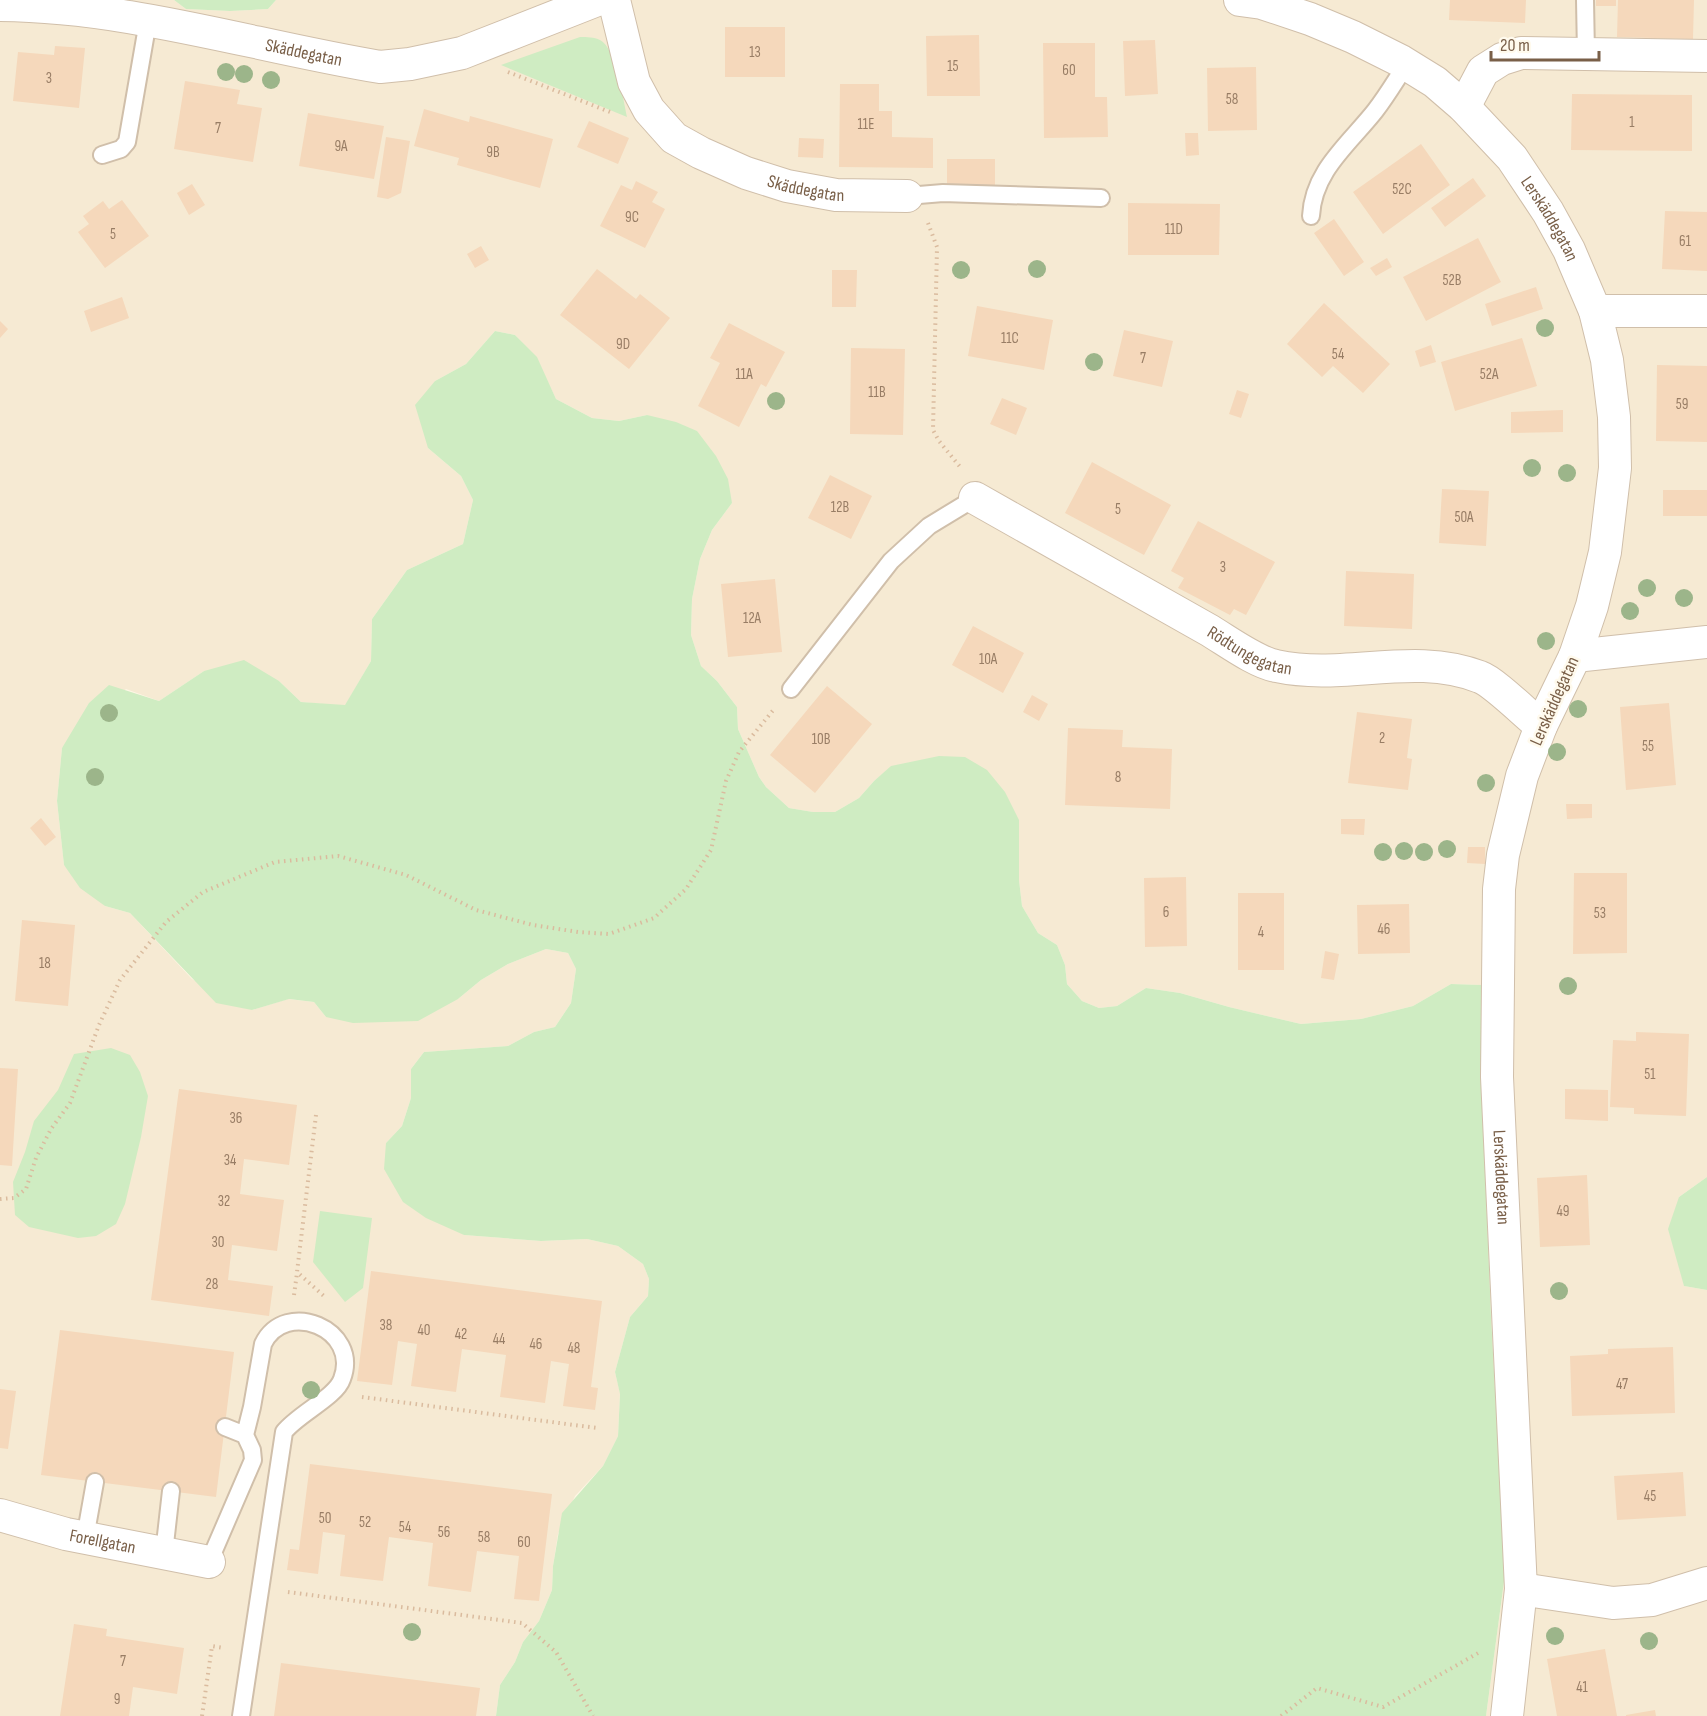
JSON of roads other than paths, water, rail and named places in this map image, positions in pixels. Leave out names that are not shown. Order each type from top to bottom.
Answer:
[{"type":"street","name":"Skäddegatan","points":[[0,5],[73,9],[148,21],[380,67],[410,64],[462,53],[597,0]]},
{"type":"street","name":"Skäddegatan","points":[[614,0],[634,82],[649,110],[674,138],[746,173],[788,186],[836,195],[907,196]]},
{"type":"street","name":"Lerskäddegatan","points":[[1240,0],[1262,3],[1310,19],[1353,37],[1435,82],[1464,107],[1512,158],[1548,212],[1569,250],[1595,311],[1607,360],[1612,396],[1615,468],[1599,582],[1575,656],[1541,726],[1522,776],[1507,834],[1501,876],[1497,1086],[1521,1589],[1507,1716]]},
{"type":"street","points":[[1464,107],[1483,71],[1502,59],[1521,53],[1707,56]]},
{"type":"street","points":[[1595,311],[1707,311]]},
{"type":"street","name":"Rödtungegatan","points":[[975,498],[1241,650],[1274,666],[1324,670],[1399,665],[1457,670],[1483,678],[1541,726]]},
{"type":"street","points":[[1575,656],[1707,642]]},
{"type":"street","name":"Forellgatan","points":[[0,1515],[34,1526],[86,1538],[209,1562]]},
{"type":"street","points":[[1521,1589],[1613,1603],[1652,1600],[1707,1583]]},
{"type":"lane","points":[[1585,0],[1586,54]]},
{"type":"lane","points":[[102,155],[122,149],[128,142],[148,21]]},
{"type":"lane","points":[[1311,216],[1314,193],[1326,169],[1376,110],[1406,65]]},
{"type":"lane","name":"Skäddegatan","points":[[907,196],[943,193],[1101,198]]},
{"type":"lane","points":[[791,689],[891,561],[928,526],[975,498]]},
{"type":"lane","points":[[241,1716],[284,1432],[298,1418],[331,1393],[342,1380],[344,1372],[341,1346],[324,1326],[309,1322],[284,1324],[273,1329],[267,1336],[263,1344],[252,1407],[244,1435]]},
{"type":"lane","points":[[209,1562],[253,1461],[252,1450],[244,1435],[225,1427]]},
{"type":"lane","points":[[86,1538],[95,1482]]},
{"type":"lane","points":[[164,1553],[171,1491]]}]
